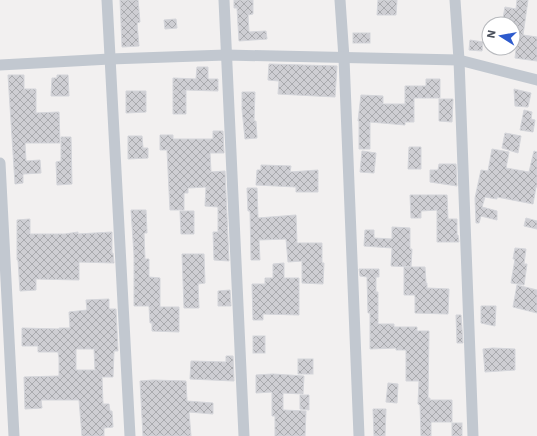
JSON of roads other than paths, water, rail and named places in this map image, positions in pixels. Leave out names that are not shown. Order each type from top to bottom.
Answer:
[{"type":"street","points":[[107,0],[130,436]]},
{"type":"street","points":[[224,0],[244,436]]},
{"type":"street","points":[[340,0],[344,58],[359,436]]},
{"type":"street","points":[[455,0],[459,60],[474,436]]},
{"type":"street","points":[[0,65],[110,59],[226,56],[459,60],[537,80]]},
{"type":"street","points":[[0,163],[14,436]]}]
